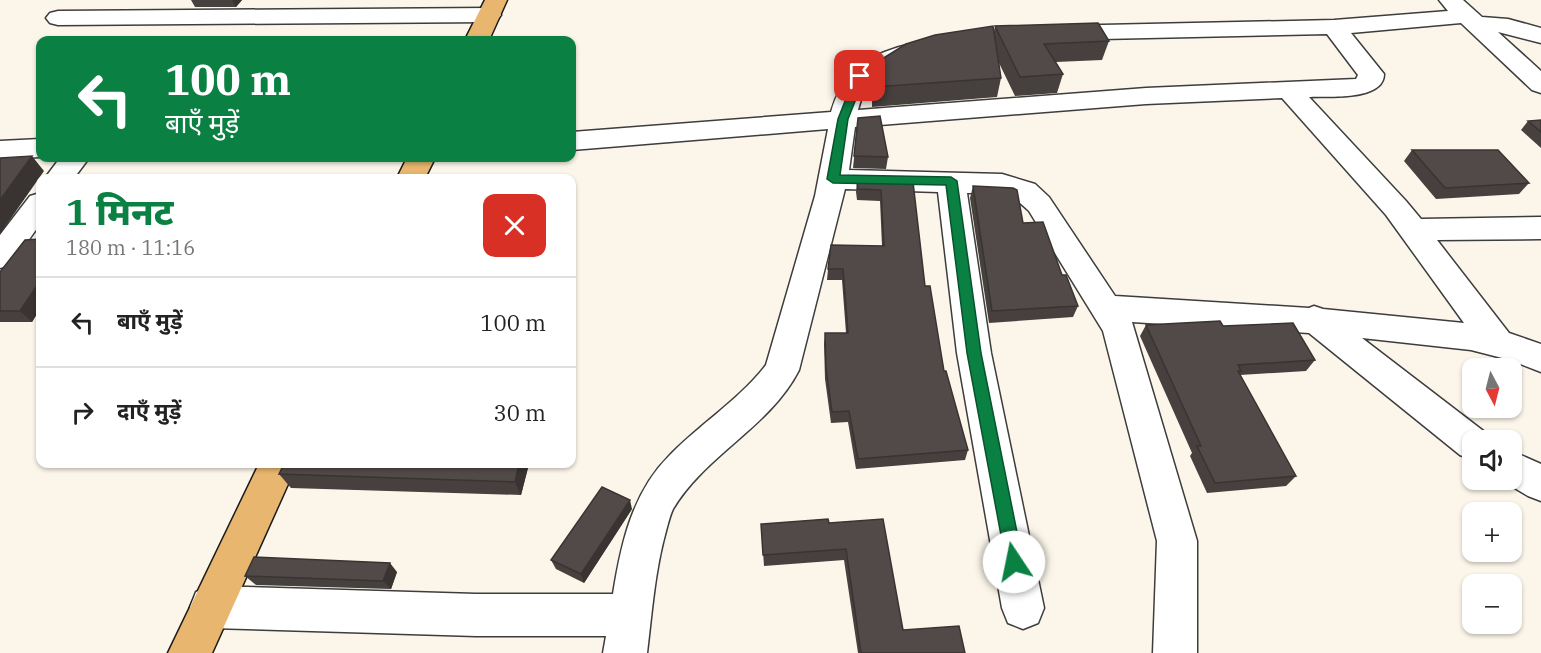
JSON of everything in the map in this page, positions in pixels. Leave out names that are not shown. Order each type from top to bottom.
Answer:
[{"type":"main road","points":[[479,36],[492,8]]},
{"type":"main road","points":[[190,653],[276,468]]},
{"type":"street","points":[[58,18],[492,8]]},
{"type":"street","points":[[1463,13],[1541,85]]},
{"type":"street","points":[[1029,33],[1334,27],[1463,13],[1523,28],[1541,36]]},
{"type":"street","points":[[576,141],[1146,96],[1358,87],[1368,84],[1371,74],[1334,27]]},
{"type":"street","points":[[211,607],[476,615],[627,634],[639,555],[655,503],[681,468],[764,394],[783,370],[833,179],[843,119],[860,76],[897,55],[940,43]]},
{"type":"street","points":[[1289,90],[1413,230],[1496,342]]},
{"type":"street","points":[[0,150],[36,148]]},
{"type":"street","points":[[62,174],[72,162]]},
{"type":"street","points":[[833,179],[1002,184],[1025,191],[1039,204],[1119,329],[1177,541],[1175,653]]},
{"type":"street","points":[[951,181],[974,353],[1023,608]]},
{"type":"street","points":[[0,257],[36,208]]},
{"type":"street","points":[[1413,230],[1541,228]]},
{"type":"street","points":[[1106,308],[1314,319],[1496,342],[1541,358]]},
{"type":"street","points":[[1314,319],[1462,435]]},
{"type":"street","points":[[1522,473],[1541,484]]},
{"type":"building","points":[[1098,23],[1109,41],[1044,44],[1063,74],[1020,77],[995,26]]},
{"type":"building","points":[[993,26],[1001,78],[874,87],[874,64],[906,44],[935,35]]},
{"type":"building","points":[[880,116],[888,157],[854,156],[858,118]]},
{"type":"building","points":[[1541,120],[1541,132],[1528,121]]},
{"type":"building","points":[[1412,150],[1498,150],[1529,183],[1445,188]]},
{"type":"building","points":[[32,156],[0,200],[0,158]]},
{"type":"building","points":[[857,180],[913,182],[925,286],[930,286],[944,371],[946,371],[968,450],[858,459],[849,411],[832,412],[826,368],[825,333],[848,333],[843,269],[828,269],[831,245],[884,246],[881,190],[858,189]]},
{"type":"building","points":[[973,186],[1017,190],[1023,223],[1043,222],[1062,275],[1066,275],[1078,306],[992,311]]},
{"type":"building","points":[[36,239],[36,287],[20,311],[0,311],[0,272],[25,240]]},
{"type":"building","points":[[1220,321],[1223,326],[1293,323],[1315,360],[1238,365],[1241,371],[1238,371],[1296,476],[1215,483],[1197,446],[1201,446],[1146,325]]},
{"type":"building","points":[[282,468],[518,468],[515,482],[279,474]]},
{"type":"building","points":[[602,487],[630,500],[581,574],[551,560]]},
{"type":"building","points":[[828,519],[829,523],[883,519],[903,630],[959,626],[965,653],[861,653],[846,549],[763,555],[761,524]]},
{"type":"building","points":[[254,557],[390,563],[383,581],[245,576]]},
{"type":"route","points":[[860,76],[855,83],[843,119],[833,179],[951,181],[974,353],[1014,562]]}]
